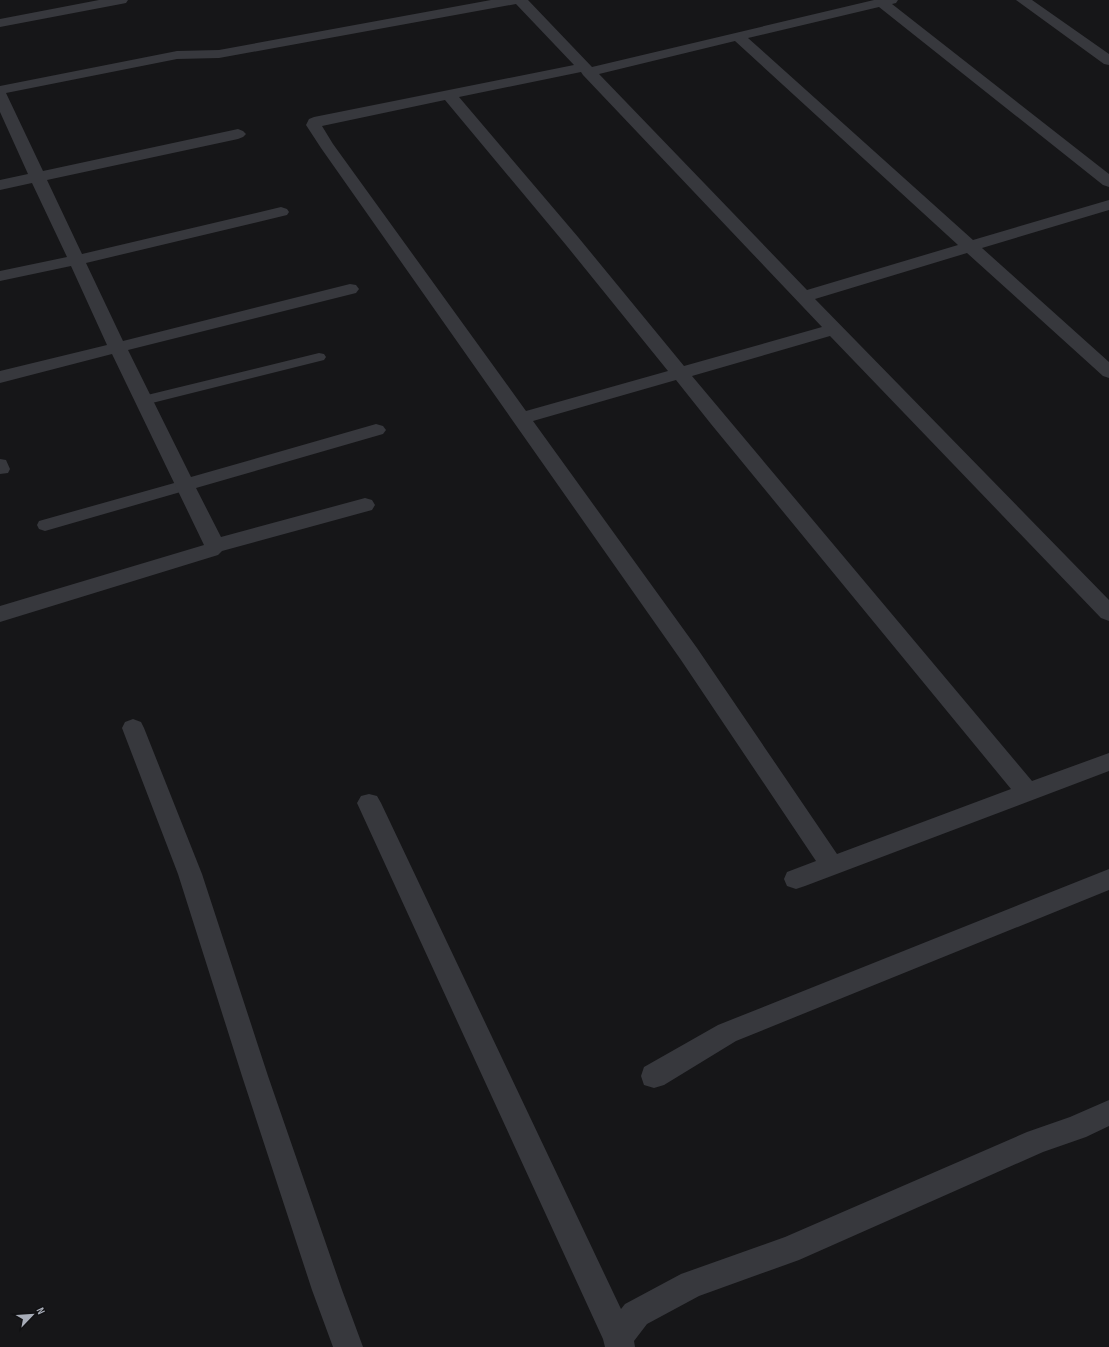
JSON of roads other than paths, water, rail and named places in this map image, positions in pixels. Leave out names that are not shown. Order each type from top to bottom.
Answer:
[{"type":"street","points":[[3,19],[121,0]]},
{"type":"street","points":[[0,90],[177,55],[219,54],[514,0]]},
{"type":"street","points":[[520,0],[834,329],[1109,613]]},
{"type":"street","points":[[1023,0],[1109,62]]},
{"type":"street","points":[[832,866],[689,654],[326,145],[314,125],[314,122],[585,69],[738,37],[886,1],[1109,182]]},
{"type":"street","points":[[738,37],[1109,372]]},
{"type":"street","points":[[449,95],[572,241],[1028,793]]},
{"type":"street","points":[[0,96],[118,347],[215,546]]},
{"type":"street","points":[[0,185],[238,134]]},
{"type":"street","points":[[804,297],[1109,205]]},
{"type":"street","points":[[0,276],[77,260],[281,212]]},
{"type":"street","points":[[0,377],[350,289]]},
{"type":"street","points":[[520,419],[834,329]]},
{"type":"street","points":[[185,485],[376,430]]},
{"type":"street","points":[[0,614],[212,550],[215,546],[365,505]]},
{"type":"street","points":[[133,728],[190,874],[260,1090],[348,1347]]},
{"type":"street","points":[[796,880],[1109,762]]},
{"type":"street","points":[[369,803],[619,1342]]},
{"type":"street","points":[[654,1076],[727,1033],[1109,879]]},
{"type":"street","points":[[619,1342],[636,1314],[691,1284],[789,1250],[1037,1141],[1076,1128],[1109,1112]]},
{"type":"lane","points":[[144,400],[319,357]]},
{"type":"lane","points":[[45,525],[185,485]]}]
